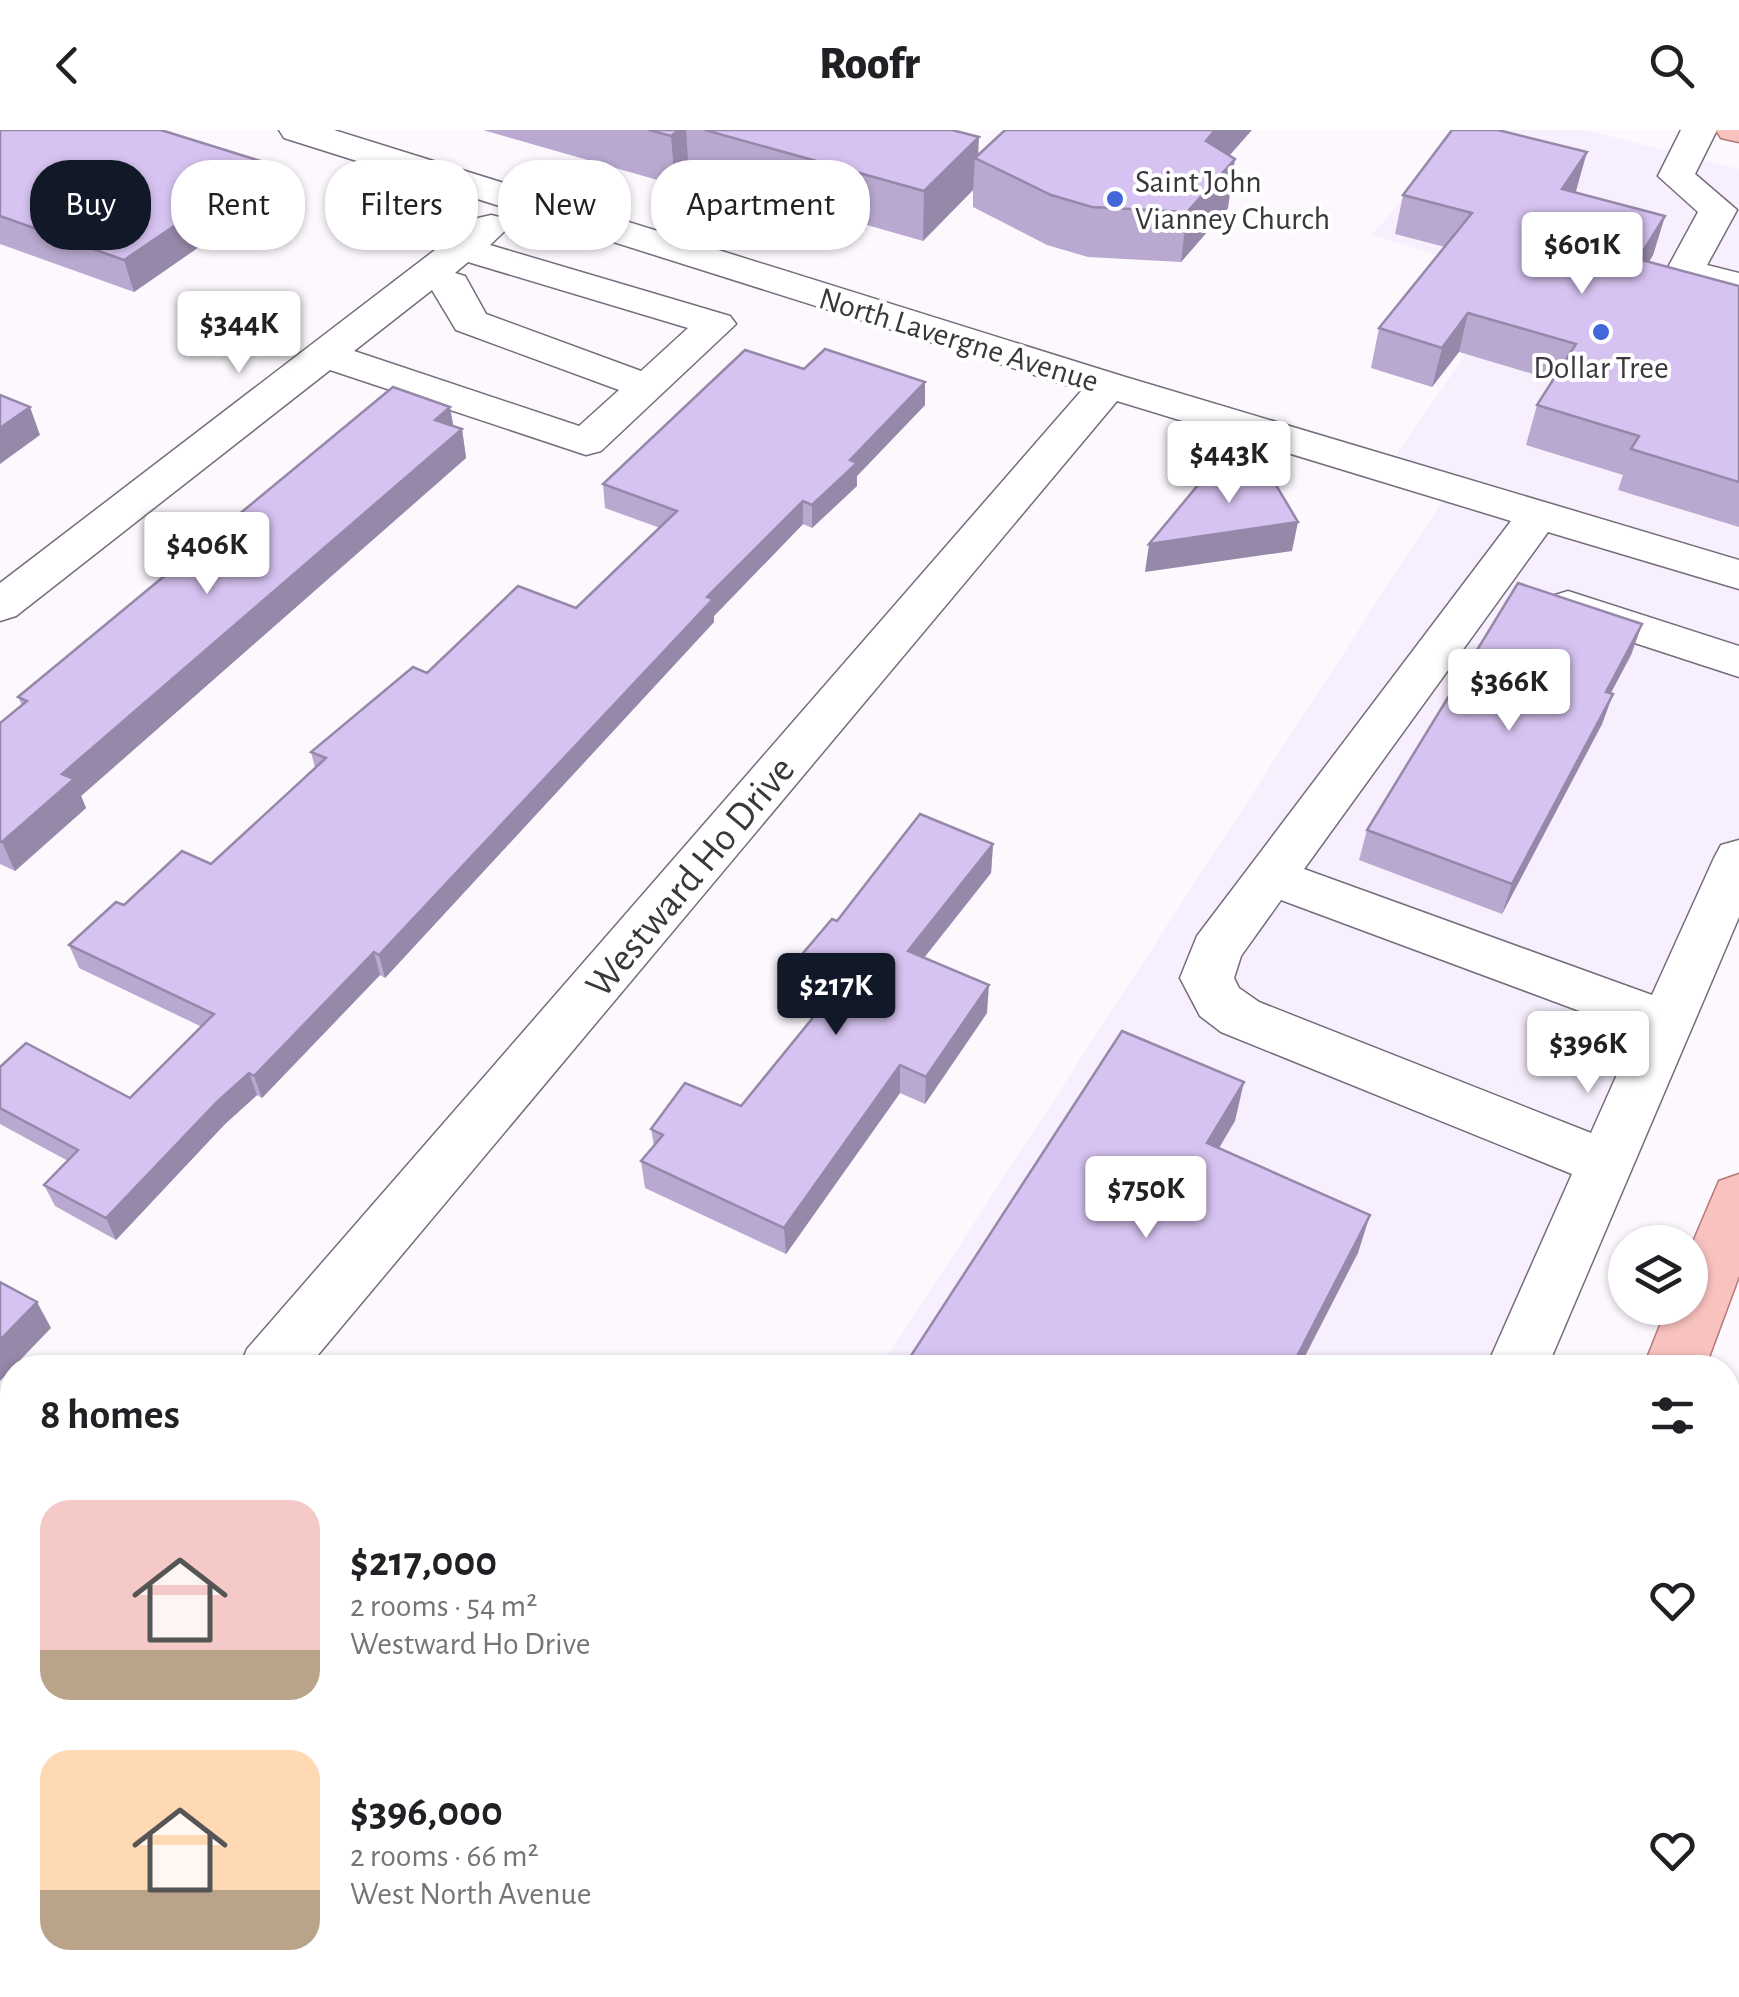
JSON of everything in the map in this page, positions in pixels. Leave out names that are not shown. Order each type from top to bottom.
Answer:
[{"type":"main road","points":[[1679,1355],[1739,1198]]},
{"type":"street","name":"North Lavergne Avenue","points":[[296,130],[498,196]]},
{"type":"street","points":[[1699,130],[1676,176],[1718,210],[1685,271],[1739,285]]},
{"type":"street","points":[[478,236],[498,221]]},
{"type":"street","name":"North Lavergne Avenue","points":[[631,237],[1739,575]]},
{"type":"street","points":[[0,606],[459,250]]},
{"type":"street","points":[[325,354],[586,442],[716,324],[469,250]]},
{"type":"street","points":[[426,276],[451,284],[470,322],[647,387]]},
{"type":"street","name":"Westward Ho Drive","points":[[281,1355],[1108,385]]},
{"type":"street","points":[[1539,514],[1216,950],[1207,978],[1220,1002],[1240,1017],[1606,1162]]},
{"type":"street","points":[[1489,580],[1739,662]]},
{"type":"street","points":[[1522,1355],[1739,858]]},
{"type":"street","points":[[1270,876],[1668,1022]]},
{"type":"shaded area","points":[[1462,130],[1585,130],[1739,169],[1739,858],[1521,1355],[888,1355],[1450,489],[1387,469],[1517,279],[1372,235]]},
{"type":"building","points":[[0,130],[161,130],[257,160],[171,160],[171,228],[151,242],[151,160],[30,160],[30,227],[0,216]]},
{"type":"building","points":[[649,130],[679,130],[671,136]]},
{"type":"building","points":[[705,130],[952,130],[979,137],[924,191],[870,176],[870,160],[813,160]]},
{"type":"building","points":[[1005,130],[1215,130],[1206,141],[1235,159],[1187,212],[1092,207],[1051,195],[975,158]]},
{"type":"building","points":[[1452,130],[1498,130],[1587,152],[1562,189],[1665,216],[1638,259],[1739,286],[1739,482],[1631,449],[1639,436],[1537,405],[1576,344],[1468,313],[1442,348],[1379,328],[1472,213],[1403,195]]},
{"type":"building","points":[[96,250],[139,250],[124,260]]},
{"type":"building","points":[[825,349],[925,382],[850,460],[857,463],[812,505],[803,501],[707,597],[713,599],[379,955],[374,952],[254,1076],[249,1073],[217,1102],[106,1218],[44,1185],[78,1150],[0,1108],[0,1067],[26,1043],[130,1098],[214,1014],[69,945],[116,902],[124,905],[182,851],[211,864],[326,758],[311,752],[413,667],[427,673],[518,586],[576,608],[677,511],[603,484],[745,350],[804,369]]},
{"type":"building","points":[[393,387],[450,407],[435,420],[462,429],[62,774],[74,779],[0,841],[0,723],[27,701],[18,697]]},
{"type":"building","points":[[0,395],[30,407],[0,428]]},
{"type":"building","points":[[1264,465],[1298,522],[1149,544],[1208,473]]},
{"type":"building","points":[[1518,583],[1642,624],[1606,692],[1613,694],[1512,884],[1367,830]]},
{"type":"building","points":[[920,814],[993,844],[908,951],[989,985],[926,1077],[900,1065],[784,1228],[641,1161],[663,1135],[651,1129],[685,1083],[741,1106],[833,993],[787,972],[832,919],[837,921]]},
{"type":"building","points":[[1122,1031],[1244,1082],[1207,1143],[1370,1215],[1298,1355],[911,1355]]},
{"type":"building","points":[[0,1282],[37,1302],[0,1340]]},
{"type":"place","name":"Saint John Vianney Church","points":[[1115,199]]},
{"type":"place","name":"Dollar Tree","points":[[1601,332]]}]
